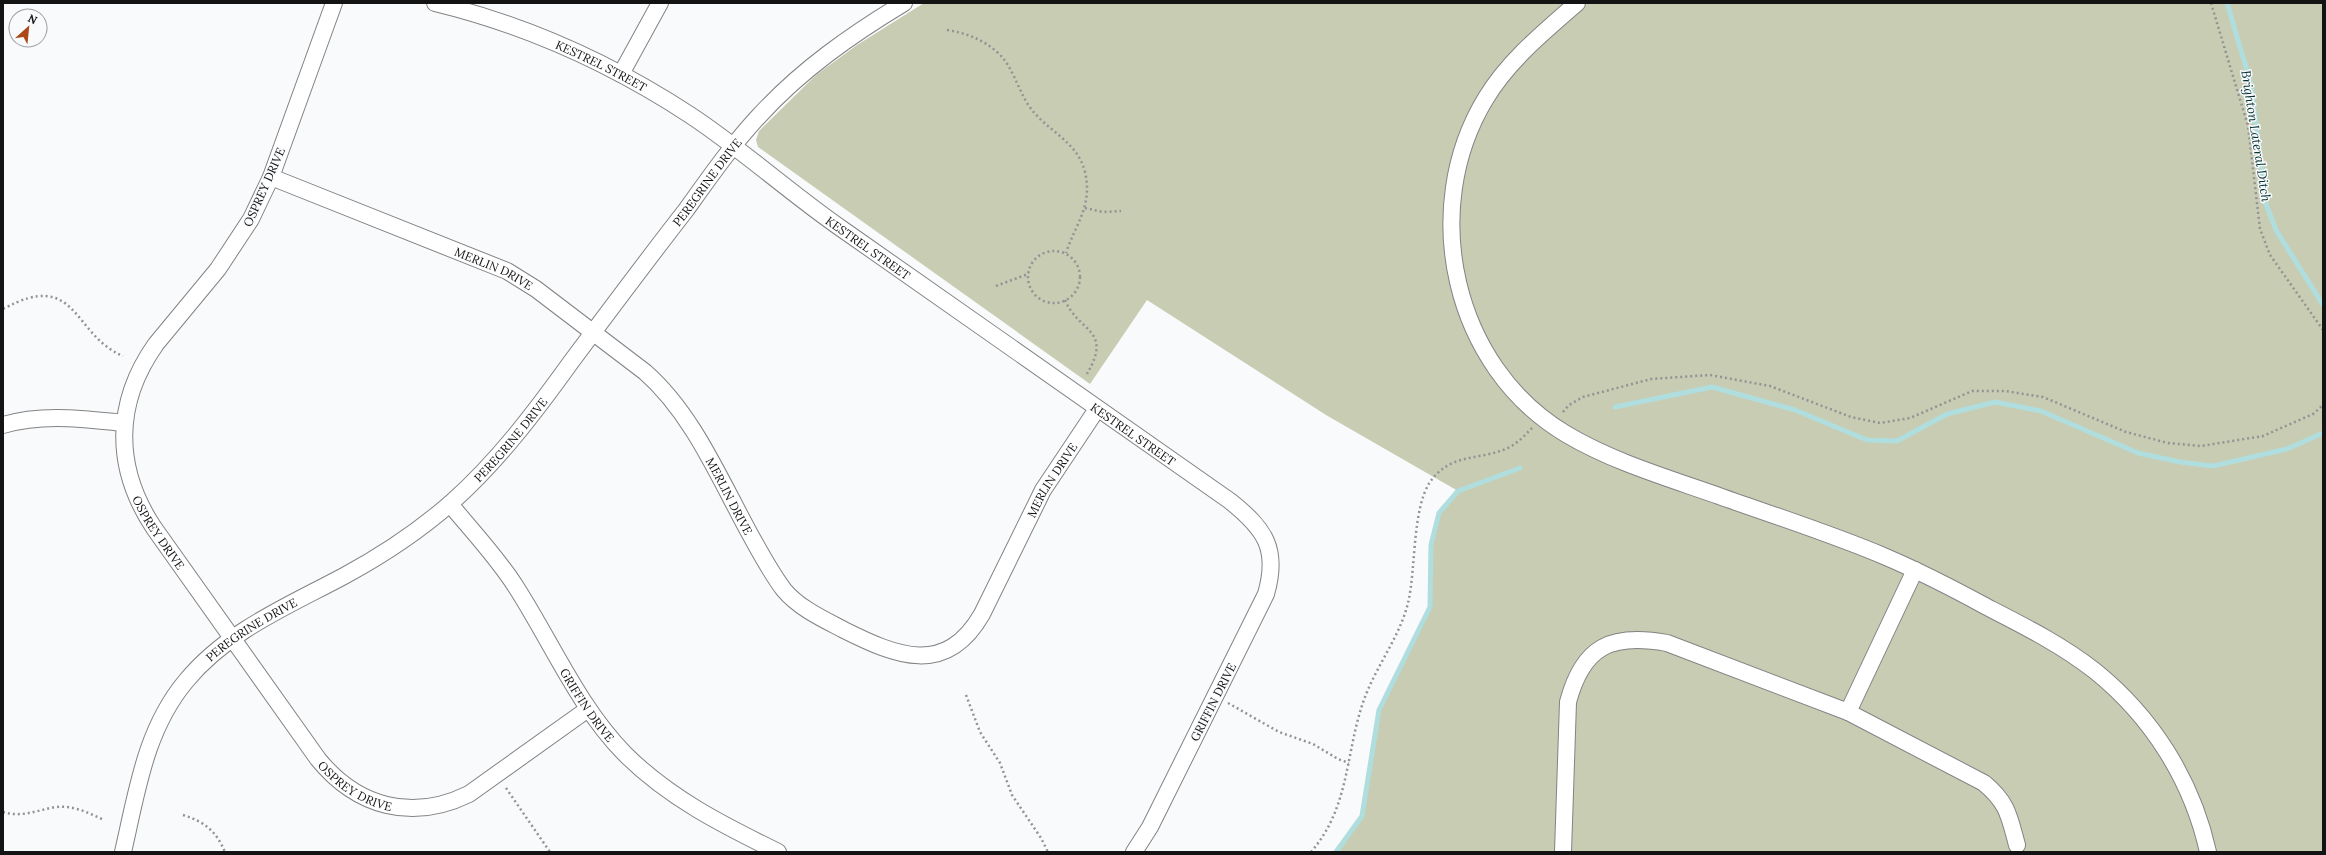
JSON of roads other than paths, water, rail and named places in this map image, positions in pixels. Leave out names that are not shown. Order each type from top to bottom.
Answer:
[{"type":"street","name":"OSPREY DRIVE","points":[[334,3],[271,177],[251,220],[229,254],[147,356],[133,384],[124,424],[126,461],[137,499],[154,528],[329,772],[353,792],[382,804],[415,808],[443,805],[457,800],[475,790],[588,709]]},
{"type":"street","name":"KESTREL STREET","points":[[435,3],[524,30],[575,51],[621,74],[692,116],[804,202],[1242,510],[1263,534],[1269,545]]},
{"type":"street","points":[[621,74],[660,3]]},
{"type":"street","name":"PEREGRINE DRIVE","points":[[123,852],[143,762],[158,724],[184,682],[207,658],[232,638],[258,621],[365,564],[450,504],[510,444],[733,147],[759,115],[810,67],[850,37],[904,3]]},
{"type":"street","points":[[1577,3],[1527,47],[1486,98],[1468,137],[1454,180],[1450,219],[1454,264],[1465,311],[1486,354],[1513,389],[1530,407],[1562,432],[1582,444],[1627,463],[1856,545],[1915,570],[2043,637],[2093,670],[2116,689],[2154,732],[2174,762],[2194,804],[2208,852]]},
{"type":"street","name":"MERLIN DRIVE","points":[[271,177],[506,271],[536,289],[593,332],[658,383],[681,410],[768,566],[785,591],[822,619],[881,648],[904,655],[940,652],[952,647],[970,633],[982,614],[1047,483],[1097,409]]},
{"type":"street","points":[[3,426],[22,420],[56,418],[124,424]]},
{"type":"street","name":"GRIFFIN DRIVE","points":[[450,504],[506,572],[588,709],[625,754],[676,797],[715,821],[778,852]]},
{"type":"street","name":"GRIFFIN DRIVE","points":[[1134,852],[1150,827],[1262,605],[1270,583],[1271,570],[1269,545]]},
{"type":"street","points":[[1848,712],[1915,570]]},
{"type":"street","points":[[1563,852],[1568,702],[1580,668],[1590,655],[1605,646],[1626,640],[1646,639],[1667,643],[1848,712],[1984,783],[1995,792],[2006,806],[2016,845]]},
{"type":"waterway","name":"Brighton Lateral Ditch","points":[[2227,3],[2251,84],[2266,204],[2276,230],[2323,305]]},
{"type":"waterway","name":"Brighton Lateral Ditch","points":[[1615,407],[1712,387],[1795,410],[1867,440],[1897,441],[1947,414],[1995,402],[2041,411],[2138,453],[2180,462],[2213,466],[2287,449],[2323,433]]},
{"type":"waterway","name":"Brighton Lateral Ditch","points":[[1336,852],[1362,816],[1379,710],[1430,607],[1431,545],[1439,513],[1458,491],[1520,468]]}]
